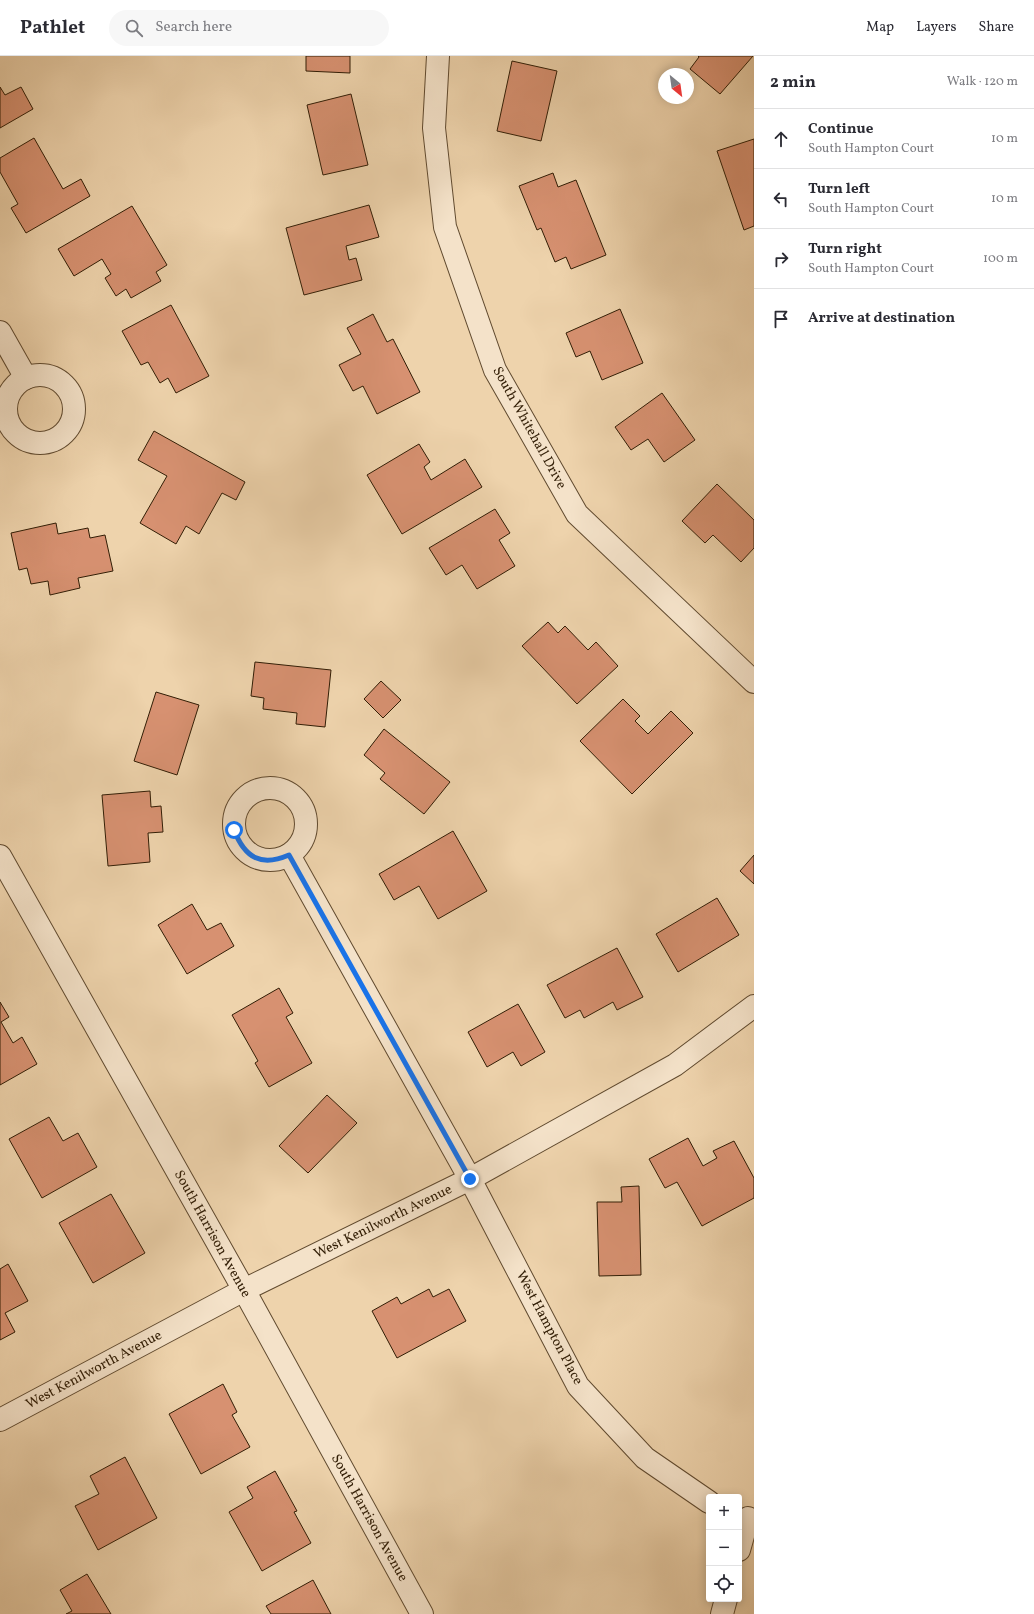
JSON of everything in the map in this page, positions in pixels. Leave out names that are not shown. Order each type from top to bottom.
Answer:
[{"type":"street","name":"South Whitehall Drive","points":[[438,56],[434,128],[445,227],[495,370],[577,514],[754,682]]},
{"type":"street","points":[[0,332],[26,378]]},
{"type":"street","name":"West Hampton Place","points":[[289,855],[470,1179],[578,1386],[645,1458],[706,1500]]},
{"type":"street","name":"South Harrison Avenue","points":[[0,856],[244,1290],[422,1614]]},
{"type":"street","name":"West Kenilworth Avenue","points":[[0,1420],[244,1290],[470,1179],[676,1065],[754,1006]]},
{"type":"street","points":[[742,1538],[747,1518]]},
{"type":"street","points":[[722,1614],[725,1602]]},
{"type":"building","points":[[306,56],[350,56],[350,73],[306,71]]},
{"type":"building","points":[[698,56],[753,56],[720,94],[694,72],[694,68],[691,68],[699,57]]},
{"type":"building","points":[[512,61],[557,71],[541,141],[497,131]]},
{"type":"building","points":[[0,87],[5,95],[21,87],[33,109],[0,128]]},
{"type":"building","points":[[351,94],[368,165],[323,175],[307,105]]},
{"type":"building","points":[[34,138],[63,189],[81,179],[90,196],[26,233],[11,208],[18,204],[0,172],[0,158]]},
{"type":"building","points":[[754,139],[754,226],[744,230],[717,151]]},
{"type":"building","points":[[553,173],[558,187],[576,180],[606,255],[571,269],[566,257],[555,262],[541,228],[537,230],[519,186]]},
{"type":"building","points":[[369,205],[379,237],[346,246],[349,260],[356,258],[362,280],[304,295],[286,228]]},
{"type":"building","points":[[132,206],[167,265],[156,272],[161,281],[131,298],[126,289],[116,296],[105,278],[111,274],[102,259],[74,276],[58,249]]},
{"type":"building","points":[[171,305],[209,376],[176,393],[168,378],[160,383],[148,362],[141,365],[122,331]]},
{"type":"building","points":[[620,309],[643,363],[602,380],[590,351],[576,357],[566,333]]},
{"type":"building","points":[[373,314],[387,342],[393,339],[420,392],[377,414],[363,386],[353,391],[339,365],[361,354],[347,328]]},
{"type":"building","points":[[662,393],[695,440],[664,462],[648,439],[631,450],[615,427]]},
{"type":"building","points":[[154,431],[245,482],[236,500],[222,493],[199,534],[186,526],[176,544],[140,523],[167,476],[138,460]]},
{"type":"building","points":[[419,444],[430,462],[424,467],[431,480],[465,459],[482,487],[402,534],[367,475]]},
{"type":"building","points":[[717,484],[754,520],[754,548],[741,562],[713,535],[705,543],[682,521]]},
{"type":"building","points":[[495,509],[510,533],[499,540],[515,566],[477,589],[462,565],[446,575],[429,548]]},
{"type":"building","points":[[56,523],[58,534],[88,528],[90,538],[105,535],[113,571],[78,578],[80,588],[50,595],[48,581],[31,584],[27,568],[19,570],[11,533]]},
{"type":"building","points":[[548,622],[558,633],[565,626],[588,650],[596,642],[618,666],[577,704],[522,646]]},
{"type":"building","points":[[255,662],[331,670],[325,727],[296,724],[297,713],[263,709],[264,698],[251,696]]},
{"type":"building","points":[[381,681],[401,700],[383,718],[364,699]]},
{"type":"building","points":[[156,692],[199,705],[177,775],[134,761]]},
{"type":"building","points":[[623,699],[640,716],[635,721],[648,734],[671,711],[693,733],[632,794],[580,741]]},
{"type":"building","points":[[384,729],[450,782],[424,814],[380,779],[385,773],[364,755]]},
{"type":"building","points":[[150,791],[151,807],[161,806],[163,832],[148,833],[150,862],[108,866],[102,795]]},
{"type":"building","points":[[453,831],[487,891],[438,919],[419,886],[394,900],[379,874]]},
{"type":"building","points":[[754,855],[754,884],[740,871]]},
{"type":"building","points":[[717,898],[739,935],[678,972],[656,934]]},
{"type":"building","points":[[192,904],[207,930],[221,923],[234,946],[187,974],[158,925]]},
{"type":"building","points":[[617,948],[643,997],[617,1010],[613,1002],[584,1018],[580,1010],[565,1018],[547,985]]},
{"type":"building","points":[[279,988],[293,1013],[286,1017],[312,1063],[269,1087],[255,1063],[258,1061],[232,1015]]},
{"type":"building","points":[[0,1002],[9,1017],[1,1022],[13,1043],[22,1037],[37,1064],[0,1085]]},
{"type":"building","points":[[518,1004],[545,1052],[521,1066],[513,1052],[487,1067],[468,1032]]},
{"type":"building","points":[[327,1095],[357,1123],[308,1173],[279,1146]]},
{"type":"building","points":[[49,1117],[63,1141],[78,1133],[97,1167],[42,1198],[9,1139]]},
{"type":"building","points":[[688,1138],[703,1166],[717,1158],[713,1151],[734,1141],[754,1178],[754,1198],[702,1226],[677,1182],[665,1188],[649,1159]]},
{"type":"building","points":[[639,1186],[641,1275],[599,1276],[597,1202],[622,1202],[621,1187]]},
{"type":"building","points":[[111,1194],[145,1253],[93,1283],[59,1223]]},
{"type":"building","points":[[8,1264],[28,1301],[5,1313],[15,1332],[0,1340],[0,1269]]},
{"type":"building","points":[[429,1289],[433,1297],[449,1289],[466,1321],[397,1358],[372,1311],[397,1297],[401,1304]]},
{"type":"building","points":[[223,1384],[237,1412],[232,1415],[250,1447],[201,1474],[169,1414]]},
{"type":"building","points":[[125,1457],[157,1518],[98,1550],[75,1506],[99,1494],[90,1476]]},
{"type":"building","points":[[275,1471],[297,1511],[294,1512],[311,1543],[262,1571],[229,1512],[253,1498],[247,1487]]},
{"type":"building","points":[[87,1574],[111,1614],[66,1614],[72,1611],[60,1590]]},
{"type":"building","points":[[313,1580],[331,1614],[271,1614],[266,1606]]},
{"type":"route","points":[[234,830],[239,843],[249,854],[262,860],[276,861],[289,855],[470,1179]]}]
